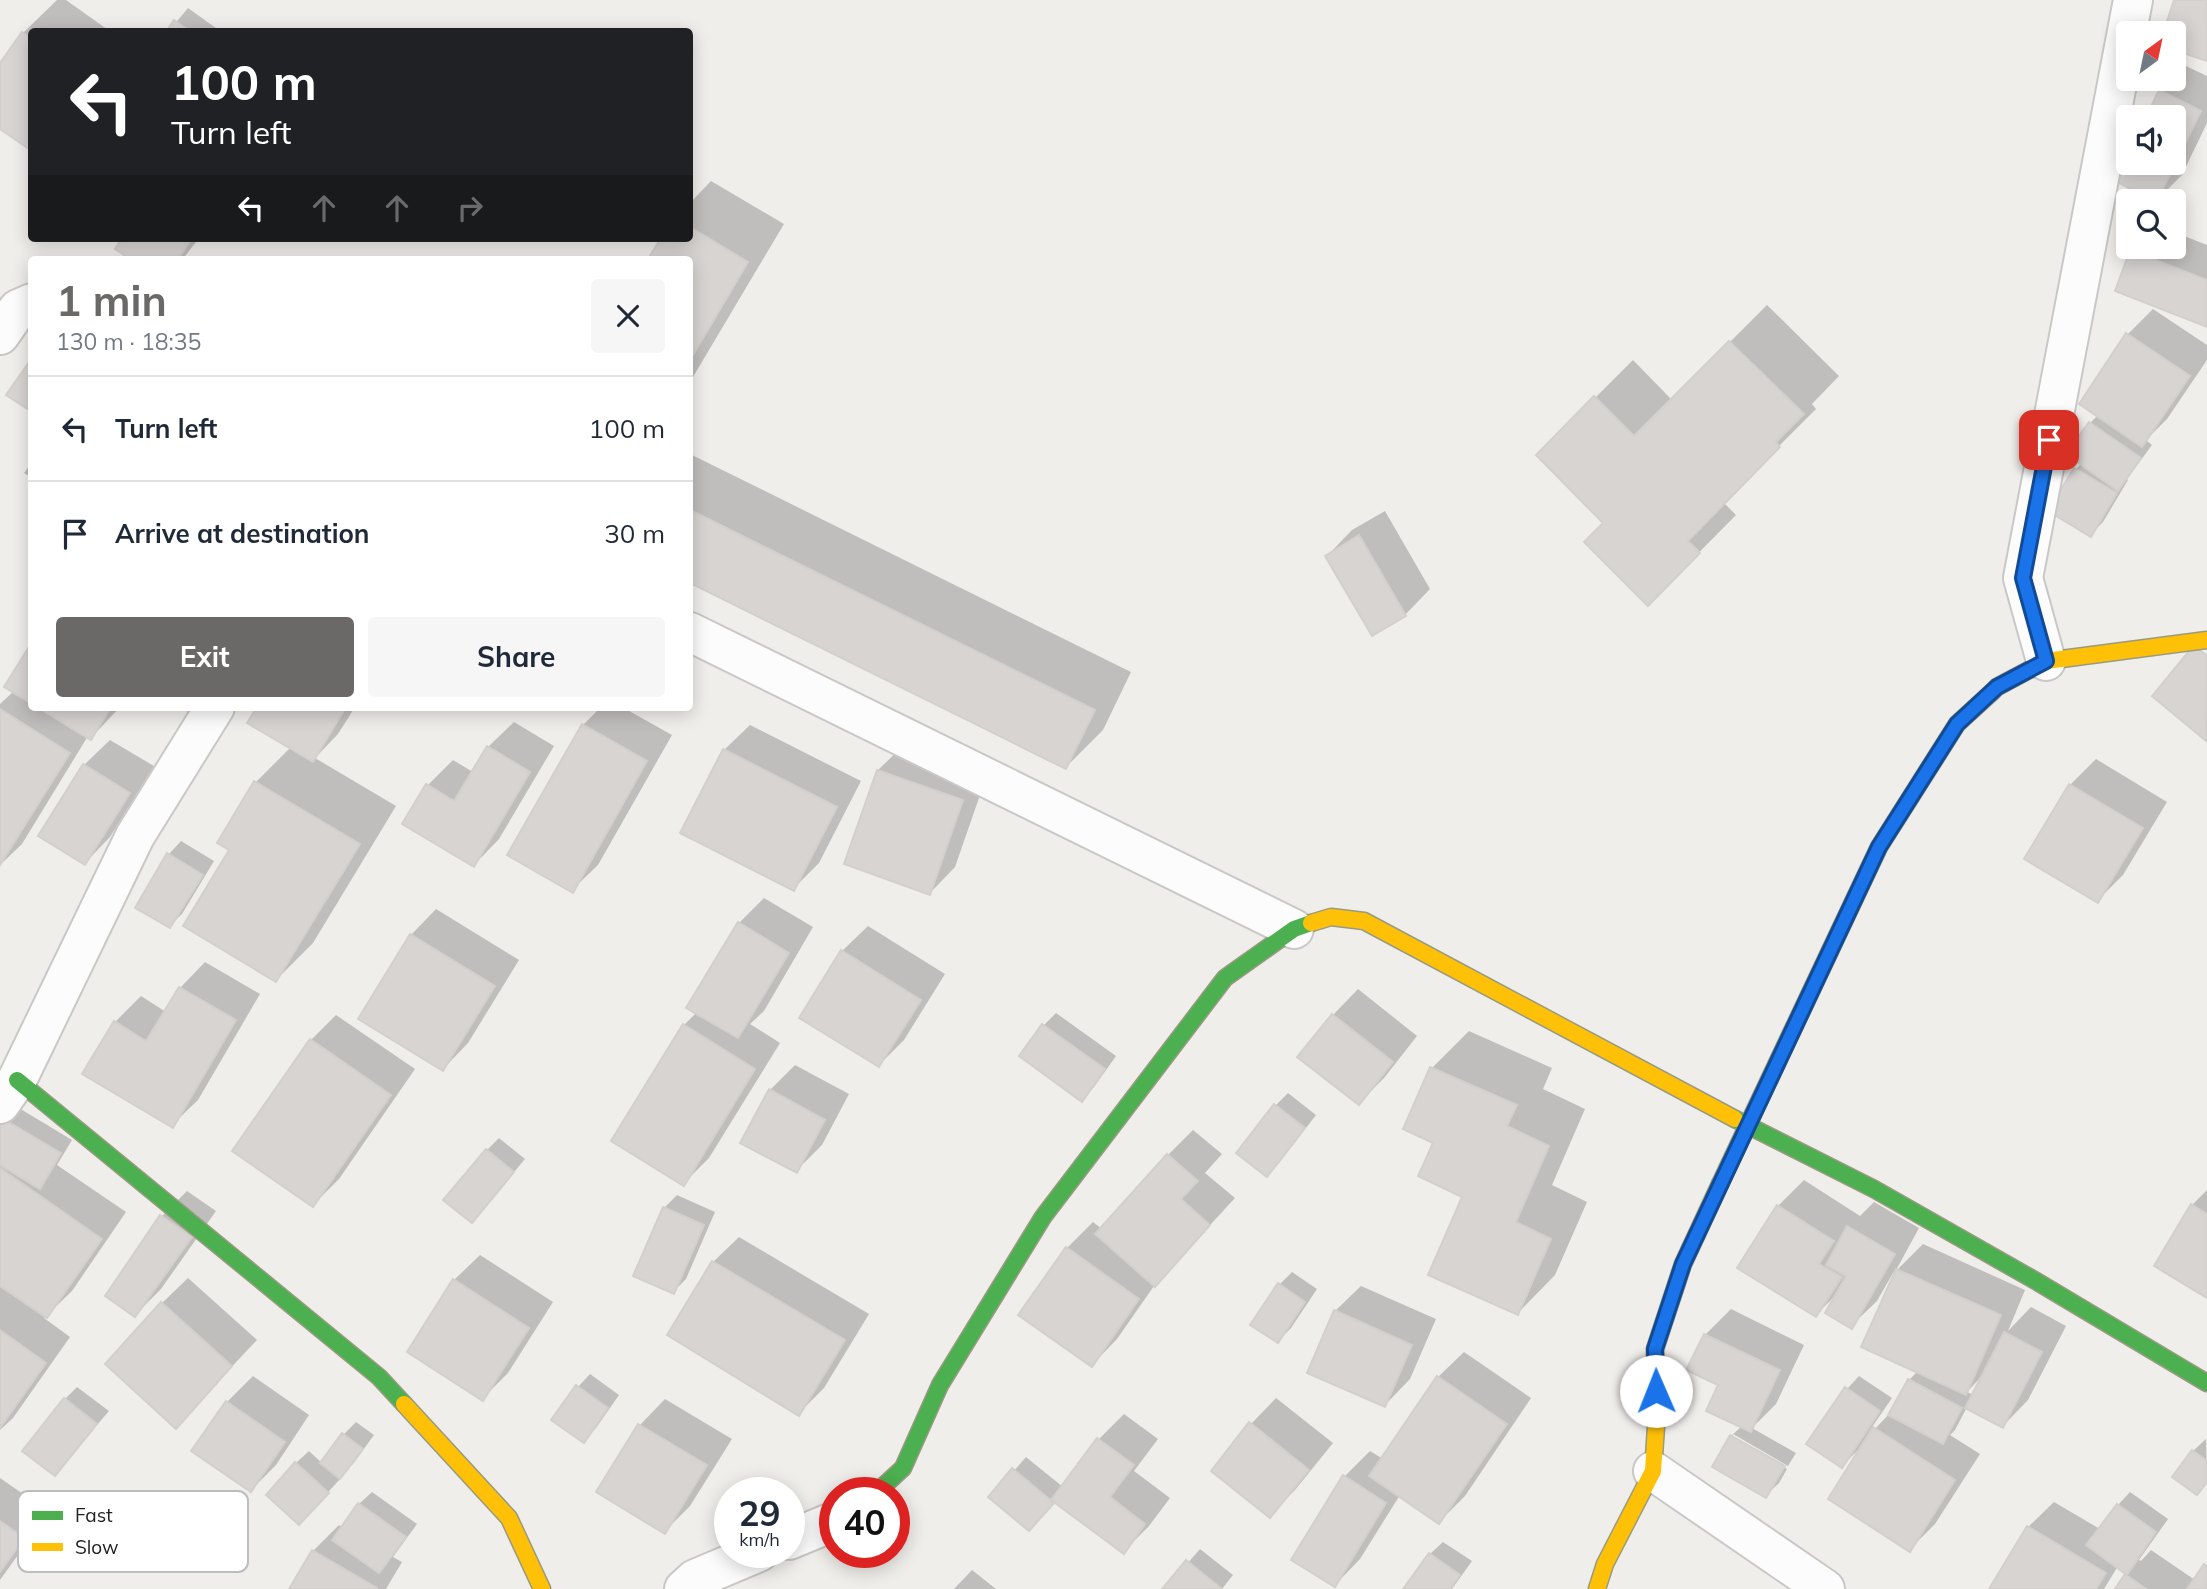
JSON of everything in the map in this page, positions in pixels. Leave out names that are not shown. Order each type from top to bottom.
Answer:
[{"type":"street","points":[[2046,661],[2023,578],[2133,0]]},
{"type":"street","points":[[0,335],[18,309],[28,305]]},
{"type":"street","points":[[693,633],[1294,929]]},
{"type":"street","points":[[1597,1589],[1605,1564],[1653,1471],[1657,1412],[1655,1349],[1683,1264],[1879,847],[1957,724],[1997,687],[2046,661],[2207,640]]},
{"type":"street","points":[[213,711],[135,836],[8,1092],[379,1377],[509,1518],[542,1589]]},
{"type":"street","points":[[893,1477],[903,1468],[940,1385],[1043,1217],[1225,978],[1294,929],[1331,917],[1364,921],[1748,1126],[1874,1189],[2207,1383]]},
{"type":"street","points":[[1653,1471],[1825,1589]]},
{"type":"street","points":[[684,1589],[695,1579],[721,1568]]},
{"type":"building","points":[[2174,0],[2207,0],[2207,61],[2186,54],[2186,21],[2167,21]]},
{"type":"building","points":[[174,20],[185,28],[169,28]]},
{"type":"building","points":[[22,32],[28,36],[28,148],[0,129],[0,63]]},
{"type":"building","points":[[2161,91],[2201,111],[2186,142],[2186,105],[2152,105]]},
{"type":"building","points":[[2118,175],[2170,175],[2163,189],[2131,189],[2115,181]]},
{"type":"building","points":[[693,229],[748,262],[693,355],[693,256],[650,256],[659,242],[693,242]]},
{"type":"building","points":[[119,242],[189,242],[180,256],[126,256],[115,249]]},
{"type":"building","points":[[2127,259],[2153,259],[2207,280],[2207,327],[2115,291]]},
{"type":"building","points":[[2126,333],[2190,376],[2142,447],[2079,404]]},
{"type":"building","points":[[1729,341],[1804,414],[1776,442],[1780,447],[1688,541],[1700,553],[1648,606],[1584,542],[1603,523],[1536,455],[1594,396],[1634,436]]},
{"type":"building","points":[[28,364],[28,409],[6,395]]},
{"type":"building","points":[[2089,422],[2141,458],[2118,491],[2066,454]]},
{"type":"building","points":[[2074,468],[2117,493],[2091,537],[2048,511]]},
{"type":"building","points":[[693,511],[1095,710],[1066,769],[693,584]]},
{"type":"building","points":[[1359,535],[1406,616],[1372,636],[1325,556]]},
{"type":"building","points":[[2194,645],[2207,656],[2206,741],[2152,696]]},
{"type":"building","points":[[28,648],[28,702],[4,687]]},
{"type":"building","points":[[0,709],[70,753],[0,865]]},
{"type":"building","points":[[44,711],[109,711],[91,740]]},
{"type":"building","points":[[254,711],[344,711],[313,762],[247,723]]},
{"type":"building","points":[[582,724],[647,761],[573,893],[507,855]]},
{"type":"building","points":[[487,746],[530,772],[474,867],[402,824],[426,784],[454,801]]},
{"type":"building","points":[[723,749],[837,807],[794,891],[680,833]]},
{"type":"building","points":[[83,764],[130,793],[85,865],[38,836]]},
{"type":"building","points":[[877,770],[963,800],[930,895],[844,864]]},
{"type":"building","points":[[254,781],[360,844],[276,982],[183,926],[229,850],[217,843]]},
{"type":"building","points":[[2069,784],[2143,828],[2098,903],[2024,859]]},
{"type":"building","points":[[167,853],[203,875],[170,928],[135,908]]},
{"type":"building","points":[[738,922],[789,953],[738,1038],[686,1008]]},
{"type":"building","points":[[410,934],[495,986],[443,1071],[358,1019]]},
{"type":"building","points":[[841,950],[921,1000],[879,1067],[799,1018]]},
{"type":"building","points":[[179,987],[236,1020],[173,1128],[82,1074],[114,1021],[146,1041]]},
{"type":"building","points":[[1332,1014],[1393,1062],[1359,1105],[1297,1057]]},
{"type":"building","points":[[683,1024],[755,1069],[684,1186],[611,1141]]},
{"type":"building","points":[[1042,1024],[1105,1069],[1082,1102],[1019,1056]]},
{"type":"building","points":[[310,1039],[391,1095],[313,1207],[232,1151]]},
{"type":"building","points":[[1430,1067],[1517,1105],[1507,1126],[1549,1146],[1516,1222],[1551,1239],[1518,1315],[1428,1275],[1462,1197],[1418,1176],[1433,1143],[1403,1129]]},
{"type":"building","points":[[769,1089],[825,1120],[797,1173],[740,1143]]},
{"type":"building","points":[[1274,1104],[1305,1128],[1267,1177],[1236,1153]]},
{"type":"building","points":[[0,1117],[61,1153],[40,1189],[0,1165]]},
{"type":"building","points":[[486,1149],[514,1172],[472,1223],[443,1200]]},
{"type":"building","points":[[1167,1154],[1198,1181],[1181,1199],[1210,1225],[1155,1287],[1095,1234]]},
{"type":"building","points":[[0,1168],[102,1239],[47,1318],[0,1286]]},
{"type":"building","points":[[2191,1204],[2207,1214],[2207,1298],[2154,1266]]},
{"type":"building","points":[[1777,1205],[1834,1241],[1819,1264],[1842,1277],[1816,1317],[1737,1268]]},
{"type":"building","points":[[663,1207],[704,1225],[674,1294],[633,1276]]},
{"type":"building","points":[[160,1215],[192,1237],[135,1317],[105,1296]]},
{"type":"building","points":[[1847,1226],[1895,1254],[1852,1329],[1825,1313],[1846,1276],[1826,1265]]},
{"type":"building","points":[[1066,1247],[1139,1299],[1092,1367],[1018,1315]]},
{"type":"building","points":[[712,1261],[845,1340],[799,1416],[667,1335]]},
{"type":"building","points":[[1896,1269],[2001,1315],[1966,1395],[1861,1347]]},
{"type":"building","points":[[453,1279],[529,1328],[483,1401],[407,1352]]},
{"type":"building","points":[[1278,1283],[1305,1302],[1278,1343],[1250,1325]]},
{"type":"building","points":[[161,1302],[232,1366],[176,1429],[105,1364]]},
{"type":"building","points":[[1334,1310],[1412,1345],[1385,1407],[1307,1373]]},
{"type":"building","points":[[0,1330],[46,1363],[0,1428]]},
{"type":"building","points":[[2004,1332],[2042,1352],[2003,1428],[1965,1408]]},
{"type":"building","points":[[1704,1334],[1780,1370],[1751,1432],[1706,1411],[1718,1385],[1686,1370]]},
{"type":"building","points":[[1437,1376],[1507,1424],[1439,1524],[1369,1476]]},
{"type":"building","points":[[1908,1379],[1962,1408],[1943,1444],[1888,1415]]},
{"type":"building","points":[[576,1385],[608,1408],[584,1443],[551,1420]]},
{"type":"building","points":[[1845,1387],[1880,1411],[1842,1468],[1806,1444]]},
{"type":"building","points":[[64,1398],[97,1424],[55,1476],[22,1451]]},
{"type":"building","points":[[226,1401],[285,1442],[251,1492],[191,1451]]},
{"type":"building","points":[[1249,1422],[1309,1470],[1270,1518],[1211,1471]]},
{"type":"building","points":[[638,1424],[707,1465],[665,1534],[596,1492]]},
{"type":"building","points":[[1873,1427],[1955,1480],[1910,1552],[1828,1499]]},
{"type":"building","points":[[342,1433],[363,1449],[340,1479],[320,1463]]},
{"type":"building","points":[[1730,1435],[1785,1466],[1766,1498],[1712,1467]]},
{"type":"building","points":[[1097,1438],[1134,1465],[1110,1497],[1145,1524],[1124,1554],[1051,1500]]},
{"type":"building","points":[[2192,1450],[2207,1461],[2207,1482],[2197,1495],[2172,1477]]},
{"type":"building","points":[[295,1462],[329,1493],[299,1525],[266,1495]]},
{"type":"building","points":[[1012,1468],[1054,1503],[1029,1531],[988,1497]]},
{"type":"building","points":[[1343,1475],[1386,1503],[1335,1587],[1291,1560]]},
{"type":"building","points":[[358,1503],[406,1537],[379,1573],[332,1540]]},
{"type":"building","points":[[2117,1504],[2156,1532],[2127,1575],[2086,1545]]},
{"type":"building","points":[[0,1521],[18,1534],[18,1546],[0,1572]]},
{"type":"building","points":[[2027,1526],[2106,1573],[2096,1589],[1989,1589]]},
{"type":"building","points":[[312,1550],[377,1588],[377,1589],[289,1589]]},
{"type":"building","points":[[1429,1553],[1460,1575],[1450,1589],[1403,1589]]},
{"type":"building","points":[[1186,1560],[1222,1589],[1162,1589]]},
{"type":"building","points":[[2204,1564],[2207,1566],[2207,1589],[2187,1589]]},
{"type":"building","points":[[2125,1574],[2146,1589],[2115,1589]]},
{"type":"traffic: fast","points":[[1720,1184],[1879,847],[1957,724],[1992,692]]},
{"type":"traffic: fast","points":[[893,1477],[903,1468],[940,1385],[1043,1217],[1225,978],[1294,929],[1311,923]]},
{"type":"traffic: fast","points":[[17,1080],[379,1377],[404,1404]]},
{"type":"traffic: fast","points":[[1735,1119],[1874,1189],[2207,1383]]},
{"type":"traffic: slow","points":[[1992,692],[2046,661],[2207,640]]},
{"type":"traffic: slow","points":[[1311,923],[1331,917],[1364,921],[1735,1119]]},
{"type":"traffic: slow","points":[[1597,1589],[1605,1564],[1653,1471],[1657,1412],[1655,1349],[1683,1264],[1720,1184]]},
{"type":"traffic: slow","points":[[404,1404],[509,1518],[542,1589]]},
{"type":"route","points":[[1656,1391],[1655,1349],[1683,1264],[1879,847],[1957,724],[1997,687],[2046,661],[2023,578],[2049,440]]}]
